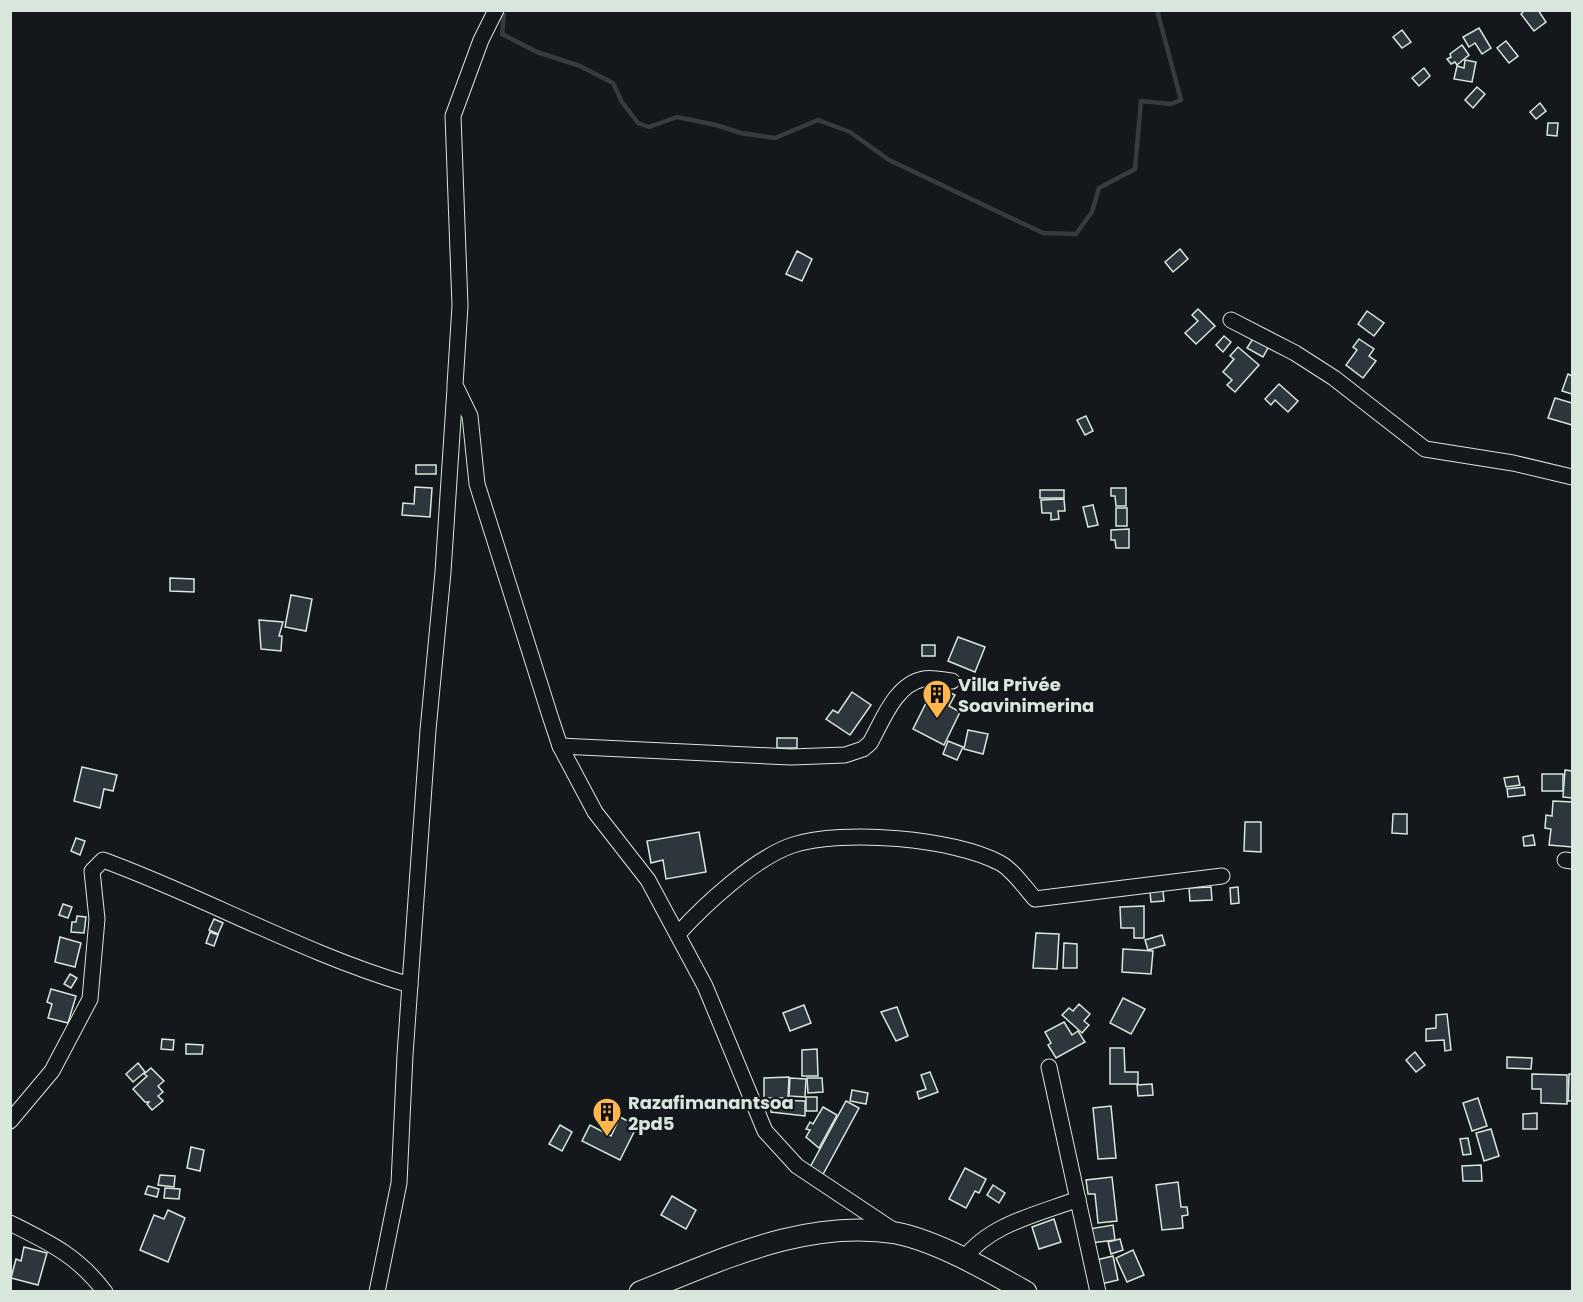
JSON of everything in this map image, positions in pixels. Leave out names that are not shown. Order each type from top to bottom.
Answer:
[{"type":"main road","points":[[640,1292],[743,1252],[800,1234],[855,1229],[898,1234],[964,1259],[1026,1292]]},
{"type":"street","points":[[377,1292],[399,1183],[410,985],[455,385],[460,306],[453,116],[481,40],[496,10]]},
{"type":"street","points":[[1231,320],[1295,353],[1334,378],[1425,449],[1513,463],[1572,477]]},
{"type":"street","points":[[455,385],[470,416],[477,484],[560,746],[595,812],[648,880],[678,934],[728,1035],[765,1131],[797,1166],[898,1234]]},
{"type":"street","points":[[560,746],[791,757],[845,754],[863,749],[870,743],[897,696],[910,684],[925,678],[952,681]]},
{"type":"street","points":[[678,934],[729,885],[778,852],[793,845],[826,838],[936,842],[1001,864],[1035,899],[1222,876]]},
{"type":"street","points":[[10,1121],[52,1071],[90,999],[97,919],[92,871],[103,860],[164,887],[206,901],[299,946],[410,985]]},
{"type":"street","points":[[1049,1067],[1098,1292]]},
{"type":"street","points":[[964,1259],[973,1246],[1003,1227],[1078,1199]]},
{"type":"street","points":[[10,1223],[64,1250],[89,1270],[105,1292]]},
{"type":"street","points":[[992,1272],[1001,1292]]},
{"type":"building","points":[[1525,10],[1538,10],[1546,22],[1534,31],[1521,14]]},
{"type":"building","points":[[1479,28],[1491,48],[1482,54],[1475,43],[1469,47],[1463,37]]},
{"type":"building","points":[[1402,30],[1411,42],[1402,48],[1393,37]]},
{"type":"building","points":[[1506,41],[1518,56],[1509,63],[1497,48]]},
{"type":"building","points":[[1462,45],[1469,55],[1457,65],[1455,62],[1451,64],[1447,59]]},
{"type":"building","points":[[1465,60],[1476,62],[1472,82],[1454,79],[1457,66],[1464,68]]},
{"type":"building","points":[[1424,68],[1430,76],[1419,86],[1412,78]]},
{"type":"building","points":[[1477,87],[1485,94],[1473,108],[1465,100]]},
{"type":"building","points":[[1540,103],[1546,111],[1536,119],[1530,112]]},
{"type":"building","points":[[1548,123],[1558,123],[1557,136],[1547,135]]},
{"type":"building","points":[[1180,249],[1188,259],[1173,272],[1165,262]]},
{"type":"building","points":[[797,251],[812,259],[802,281],[786,274]]},
{"type":"building","points":[[1198,309],[1215,326],[1196,344],[1185,333],[1198,321],[1192,315]]},
{"type":"building","points":[[1367,311],[1384,323],[1374,336],[1358,324]]},
{"type":"building","points":[[1224,336],[1231,342],[1223,352],[1216,345]]},
{"type":"building","points":[[1254,337],[1269,346],[1263,357],[1247,348]]},
{"type":"building","points":[[1359,339],[1374,349],[1369,356],[1376,361],[1363,378],[1346,365],[1357,350],[1353,347]]},
{"type":"building","points":[[1238,347],[1259,365],[1235,392],[1227,385],[1232,380],[1223,372],[1234,359],[1230,356]]},
{"type":"building","points":[[1568,374],[1572,376],[1572,394],[1562,391]]},
{"type":"building","points":[[1279,384],[1298,401],[1288,412],[1275,400],[1271,405],[1265,399]]},
{"type":"building","points":[[1555,398],[1572,403],[1572,425],[1548,418]]},
{"type":"building","points":[[1086,416],[1093,431],[1085,435],[1077,420]]},
{"type":"building","points":[[416,465],[436,465],[436,474],[416,474]]},
{"type":"building","points":[[415,487],[432,488],[430,517],[402,515],[403,503],[414,504]]},
{"type":"building","points":[[1111,488],[1126,488],[1126,506],[1116,506],[1115,496],[1111,496]]},
{"type":"building","points":[[1040,490],[1064,490],[1064,498],[1040,498]]},
{"type":"building","points":[[1064,499],[1065,511],[1058,511],[1059,519],[1051,520],[1051,513],[1042,513],[1041,500]]},
{"type":"building","points":[[1093,505],[1098,525],[1088,527],[1083,507]]},
{"type":"building","points":[[1116,508],[1127,508],[1127,526],[1116,526]]},
{"type":"building","points":[[1129,529],[1129,548],[1116,548],[1115,540],[1111,540],[1111,530]]},
{"type":"building","points":[[170,578],[194,579],[194,592],[170,591]]},
{"type":"building","points":[[291,595],[312,599],[306,631],[285,627]]},
{"type":"building","points":[[259,620],[283,622],[279,636],[282,636],[281,651],[261,649]]},
{"type":"building","points":[[958,637],[985,647],[975,672],[948,661]]},
{"type":"building","points":[[922,645],[935,645],[935,656],[922,656]]},
{"type":"building","name":"Villa Privée Soavinimerina","points":[[935,685],[955,695],[949,706],[960,712],[944,745],[913,729]]},
{"type":"building","points":[[852,692],[871,705],[850,735],[826,719],[833,710],[838,713]]},
{"type":"building","points":[[968,730],[988,734],[983,754],[964,749]]},
{"type":"building","points":[[777,738],[797,738],[797,748],[777,748]]},
{"type":"building","points":[[948,741],[963,747],[957,760],[943,754]]},
{"type":"building","points":[[82,767],[117,775],[113,791],[104,789],[100,808],[74,801]]},
{"type":"building","points":[[1565,770],[1572,771],[1572,798],[1563,797]]},
{"type":"building","points":[[1542,774],[1563,774],[1563,791],[1542,791]]},
{"type":"building","points":[[1518,776],[1520,785],[1506,787],[1504,778]]},
{"type":"building","points":[[1524,787],[1525,795],[1508,797],[1507,789]]},
{"type":"building","points":[[1553,801],[1572,802],[1572,847],[1549,845],[1551,829],[1545,828],[1546,815],[1552,816]]},
{"type":"building","points":[[1393,814],[1407,814],[1407,834],[1392,833]]},
{"type":"building","points":[[1245,822],[1261,822],[1261,852],[1244,851]]},
{"type":"building","points":[[699,832],[706,872],[666,879],[663,860],[651,863],[647,841]]},
{"type":"building","points":[[1533,835],[1535,845],[1524,846],[1523,837]]},
{"type":"building","points":[[76,838],[85,841],[80,855],[71,851]]},
{"type":"building","points":[[1211,887],[1212,900],[1190,901],[1189,888]]},
{"type":"building","points":[[1238,887],[1239,903],[1231,904],[1230,888]]},
{"type":"building","points":[[1163,891],[1164,901],[1151,902],[1150,892]]},
{"type":"building","points":[[63,904],[72,907],[68,918],[59,915]]},
{"type":"building","points":[[1144,906],[1144,938],[1134,938],[1134,928],[1121,928],[1120,907]]},
{"type":"building","points":[[77,916],[86,917],[84,933],[71,932],[72,922],[76,922]]},
{"type":"building","points":[[214,919],[223,923],[218,934],[209,930]]},
{"type":"building","points":[[210,932],[218,935],[214,946],[206,943]]},
{"type":"building","points":[[1036,933],[1059,934],[1057,969],[1033,968]]},
{"type":"building","points":[[1162,935],[1165,945],[1148,950],[1145,940]]},
{"type":"building","points":[[60,937],[81,943],[75,967],[55,962]]},
{"type":"building","points":[[1064,943],[1077,944],[1077,968],[1063,968]]},
{"type":"building","points":[[1123,949],[1153,951],[1151,974],[1122,972]]},
{"type":"building","points":[[70,974],[77,978],[71,988],[64,984]]},
{"type":"building","points":[[51,989],[76,996],[68,1023],[48,1018],[52,1004],[47,1002]]},
{"type":"building","points":[[1123,998],[1145,1009],[1131,1034],[1110,1023]]},
{"type":"building","points":[[1079,1004],[1090,1014],[1084,1021],[1089,1025],[1082,1033],[1062,1015],[1069,1008],[1073,1011]]},
{"type":"building","points":[[804,1005],[811,1023],[790,1031],[783,1013]]},
{"type":"building","points":[[897,1007],[908,1036],[896,1041],[881,1012]]},
{"type":"building","points":[[1447,1014],[1451,1050],[1445,1051],[1444,1040],[1426,1041],[1426,1029],[1436,1028],[1436,1015]]},
{"type":"building","points":[[1064,1022],[1072,1035],[1078,1031],[1085,1042],[1056,1058],[1048,1045],[1051,1043],[1045,1032]]},
{"type":"building","points":[[162,1039],[174,1040],[173,1050],[161,1049]]},
{"type":"building","points":[[186,1044],[203,1045],[202,1054],[186,1054]]},
{"type":"building","points":[[1110,1048],[1124,1048],[1125,1072],[1138,1072],[1138,1084],[1110,1084]]},
{"type":"building","points":[[817,1049],[818,1076],[802,1076],[802,1050]]},
{"type":"building","points":[[1415,1052],[1425,1065],[1416,1072],[1406,1060]]},
{"type":"building","points":[[1507,1057],[1532,1058],[1531,1069],[1507,1068]]},
{"type":"building","points":[[138,1063],[145,1072],[133,1082],[126,1074]]},
{"type":"building","points":[[151,1068],[164,1081],[158,1086],[163,1092],[158,1096],[163,1101],[152,1110],[147,1104],[149,1102],[145,1102],[133,1089],[147,1076],[144,1074]]},
{"type":"building","points":[[930,1072],[938,1092],[919,1099],[917,1092],[926,1089],[921,1075]]},
{"type":"building","points":[[1532,1074],[1567,1075],[1567,1104],[1541,1103],[1541,1089],[1532,1089]]},
{"type":"building","points":[[1569,1074],[1572,1074],[1572,1101],[1568,1101]]},
{"type":"building","points":[[789,1077],[788,1098],[764,1098],[764,1078]]},
{"type":"building","points":[[790,1078],[806,1079],[805,1097],[789,1096]]},
{"type":"building","points":[[807,1078],[822,1078],[823,1092],[808,1093]]},
{"type":"building","points":[[1152,1084],[1153,1095],[1138,1096],[1137,1085]]},
{"type":"building","points":[[852,1090],[868,1093],[866,1104],[850,1101]]},
{"type":"building","points":[[806,1097],[817,1097],[817,1111],[806,1111]]},
{"type":"building","points":[[1478,1098],[1487,1126],[1472,1131],[1463,1103]]},
{"type":"building","points":[[772,1100],[805,1101],[805,1116],[771,1112]]},
{"type":"building","points":[[846,1101],[859,1108],[821,1178],[808,1171]]},
{"type":"building","points":[[1111,1106],[1116,1158],[1098,1159],[1093,1108]]},
{"type":"building","points":[[823,1107],[837,1115],[819,1148],[806,1137],[810,1130],[806,1129],[810,1122],[813,1124]]},
{"type":"building","points":[[1537,1113],[1537,1129],[1523,1129],[1523,1114]]},
{"type":"building","name":"Razafimanantsoa 2pd5","points":[[620,1117],[637,1126],[620,1160],[582,1141],[590,1125],[611,1136]]},
{"type":"building","points":[[560,1125],[572,1132],[562,1151],[549,1144]]},
{"type":"building","points":[[1491,1129],[1499,1156],[1484,1161],[1476,1133]]},
{"type":"building","points":[[1468,1138],[1471,1154],[1463,1155],[1460,1139]]},
{"type":"building","points":[[191,1147],[204,1150],[200,1171],[187,1168]]},
{"type":"building","points":[[1481,1165],[1482,1181],[1463,1181],[1462,1166]]},
{"type":"building","points":[[965,1168],[986,1179],[979,1193],[975,1191],[966,1208],[949,1199]]},
{"type":"building","points":[[160,1175],[175,1176],[174,1187],[158,1185]]},
{"type":"building","points":[[1112,1177],[1117,1221],[1098,1223],[1095,1194],[1088,1194],[1086,1180]]},
{"type":"building","points":[[1178,1182],[1181,1207],[1187,1207],[1188,1215],[1182,1216],[1183,1228],[1162,1230],[1156,1185]]},
{"type":"building","points":[[993,1185],[1005,1193],[999,1203],[987,1195]]},
{"type":"building","points":[[148,1186],[159,1189],[157,1197],[145,1194]]},
{"type":"building","points":[[165,1188],[180,1189],[179,1199],[164,1198]]},
{"type":"building","points":[[672,1196],[696,1210],[686,1229],[661,1215]]},
{"type":"building","points":[[168,1210],[185,1218],[168,1262],[140,1250],[154,1215],[164,1219]]},
{"type":"building","points":[[1054,1219],[1061,1242],[1039,1249],[1032,1227]]},
{"type":"building","points":[[1113,1225],[1115,1240],[1091,1243],[1089,1229]]},
{"type":"building","points":[[1120,1239],[1123,1250],[1111,1254],[1108,1242]]},
{"type":"building","points":[[24,1247],[47,1253],[38,1285],[11,1278],[16,1259],[21,1261]]},
{"type":"building","points":[[1133,1250],[1144,1275],[1127,1282],[1116,1258]]},
{"type":"building","points":[[1113,1256],[1118,1280],[1101,1284],[1096,1260]]},
{"type":"waterway","points":[[504,15],[502,34],[537,52],[580,66],[613,83],[622,102],[638,123],[649,127],[677,117],[741,133],[775,138],[818,120],[850,132],[889,160],[1043,233],[1076,234],[1092,212],[1099,188],[1135,169],[1141,101],[1171,104],[1181,100],[1157,10]]},
{"type":"place","name":"Villa Privée Soavinimerina","points":[[937,720]]},
{"type":"place","name":"Razafimanantsoa 2pd5","points":[[607,1138]]}]
